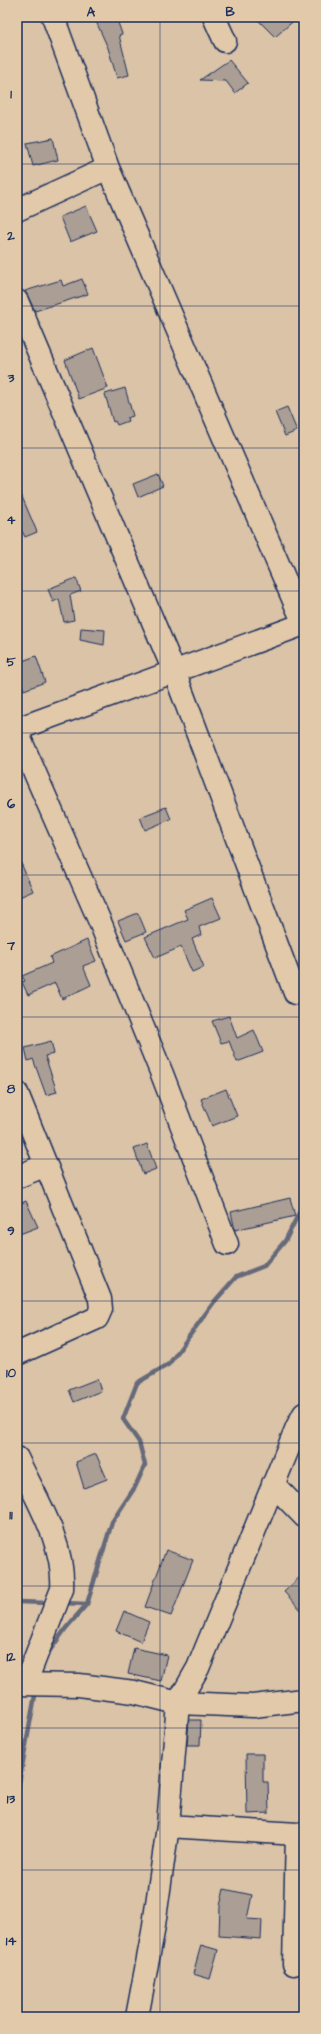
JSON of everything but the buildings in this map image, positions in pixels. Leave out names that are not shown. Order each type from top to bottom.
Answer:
[{"type":"street","points":[[53,17],[108,168],[304,624],[17,730],[100,922],[162,1074],[227,1244]]},
{"type":"street","points":[[214,17],[225,41]]},
{"type":"street","points":[[17,210],[108,168]]},
{"type":"street","points":[[17,301],[174,671],[295,993]]},
{"type":"street","points":[[17,1093],[100,1299],[101,1309],[97,1318],[17,1354]]},
{"type":"street","points":[[17,1177],[46,1165]]},
{"type":"street","points":[[137,2017],[153,1932],[168,1826],[178,1703],[198,1668],[273,1484],[304,1414]]},
{"type":"street","points":[[17,1458],[50,1527],[63,1575],[62,1589],[21,1684],[78,1685],[134,1692],[178,1703],[253,1706],[304,1700]]},
{"type":"street","points":[[273,1484],[304,1516]]},
{"type":"street","points":[[168,1826],[300,1834],[294,1964]]},
{"type":"waterway","points":[[46,1656],[66,1628],[87,1604],[112,1522],[135,1487],[145,1465],[139,1442],[123,1419],[137,1383],[169,1364],[214,1302],[236,1277],[264,1266],[285,1241],[304,1203]]},
{"type":"waterway","points":[[17,1602],[49,1603]]},
{"type":"waterway","points":[[63,1603],[87,1604]]},
{"type":"waterway","points":[[17,1794],[36,1690]]}]
